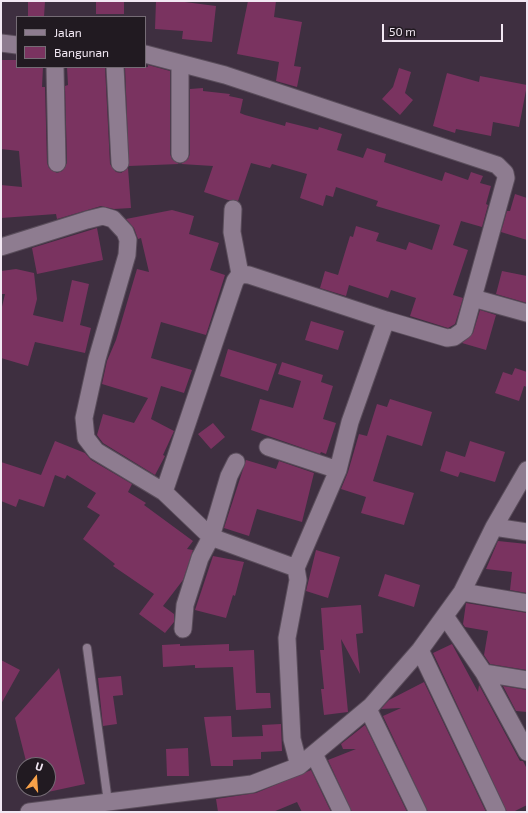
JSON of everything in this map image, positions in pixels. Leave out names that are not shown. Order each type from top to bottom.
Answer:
[{"type":"street","points":[[1,43],[16,45]]},
{"type":"street","points":[[146,54],[225,75],[497,165],[502,168],[506,178],[464,330],[454,337],[447,338],[386,320],[249,275],[240,274]]},
{"type":"street","points":[[180,64],[180,154]]},
{"type":"street","points":[[55,68],[57,163]]},
{"type":"street","points":[[115,68],[120,163]]},
{"type":"street","points":[[164,492],[235,281],[240,274],[232,232],[233,209]]},
{"type":"street","points":[[1,247],[103,216],[113,219],[125,232],[128,240],[127,255],[96,359],[84,418],[86,438],[96,451],[164,492],[211,537],[296,568]]},
{"type":"street","points":[[473,298],[527,313]]},
{"type":"street","points":[[299,766],[292,740],[287,638],[298,580],[296,568],[338,470],[350,422],[386,320]]},
{"type":"street","points":[[268,447],[338,470]]},
{"type":"street","points":[[183,629],[185,605],[200,558],[211,537],[226,481],[236,462]]},
{"type":"street","points":[[29,812],[252,784],[299,766],[368,709],[420,650],[462,592],[494,527],[527,470]]},
{"type":"street","points":[[494,527],[527,532]]},
{"type":"street","points":[[462,592],[527,603]]},
{"type":"street","points":[[445,616],[484,673],[527,752]]},
{"type":"street","points":[[420,650],[497,812]]},
{"type":"street","points":[[484,673],[527,680]]},
{"type":"street","points":[[368,709],[418,812]]},
{"type":"street","points":[[314,754],[342,812]]},
{"type":"lane","points":[[87,648],[108,802]]},
{"type":"building","points":[[28,1],[45,1],[44,16],[28,16]]},
{"type":"building","points":[[96,1],[124,1],[124,14],[96,14]]},
{"type":"building","points":[[156,1],[177,1],[216,6],[212,42],[182,39],[183,31],[155,29]]},
{"type":"building","points":[[248,1],[276,1],[274,17],[302,22],[294,66],[301,67],[297,87],[276,81],[279,62],[237,54]]},
{"type":"building","points":[[1,60],[16,60],[16,68],[43,68],[42,87],[45,87],[47,163],[49,168],[57,173],[62,171],[67,163],[65,86],[68,85],[67,68],[105,68],[110,164],[116,172],[121,173],[128,168],[131,208],[114,209],[101,206],[57,219],[56,214],[1,218],[1,185],[22,187],[19,151],[1,149]]},
{"type":"building","points":[[148,65],[170,71],[170,154],[172,159],[179,164],[129,166],[125,68],[148,67]]},
{"type":"building","points":[[399,68],[411,72],[405,93],[413,100],[400,115],[382,99],[393,87]]},
{"type":"building","points":[[447,73],[479,82],[480,76],[527,85],[519,127],[493,122],[491,136],[456,129],[455,133],[433,126]]},
{"type":"building","points":[[203,88],[203,91],[230,94],[229,96],[243,99],[240,113],[245,115],[285,126],[286,122],[318,130],[319,127],[342,134],[337,150],[363,158],[367,148],[386,154],[384,162],[442,181],[445,172],[468,180],[471,172],[483,176],[480,183],[491,186],[482,227],[461,221],[453,245],[468,250],[453,295],[463,298],[455,324],[448,328],[410,316],[416,298],[391,290],[388,298],[349,285],[346,296],[320,288],[325,271],[338,275],[350,236],[353,237],[356,226],[379,233],[376,241],[406,250],[409,242],[432,250],[440,225],[376,206],[378,201],[336,187],[333,197],[326,195],[323,206],[300,198],[307,174],[272,164],[270,168],[251,163],[238,201],[228,200],[204,192],[213,166],[181,164],[188,159],[190,154],[190,89]]},
{"type":"building","points":[[515,194],[527,198],[527,240],[501,232],[507,211],[510,211]]},
{"type":"building","points":[[172,210],[194,216],[189,234],[219,243],[210,270],[225,275],[206,335],[161,322],[151,358],[192,370],[184,393],[161,386],[151,419],[174,431],[163,455],[165,456],[155,475],[103,443],[97,435],[103,414],[134,423],[148,398],[102,384],[107,361],[116,340],[137,269],[149,272],[141,238],[138,239],[134,228],[126,219]]},
{"type":"building","points":[[97,228],[103,260],[37,274],[32,248]]},
{"type":"building","points":[[16,269],[34,273],[37,299],[33,315],[63,322],[72,280],[89,284],[80,325],[91,328],[85,353],[35,342],[28,366],[1,358],[1,311],[5,294],[1,294],[1,271]]},
{"type":"building","points":[[502,271],[527,276],[527,303],[496,294]]},
{"type":"building","points":[[480,310],[496,315],[486,350],[462,343],[473,333]]},
{"type":"building","points":[[311,321],[344,331],[338,350],[305,340]]},
{"type":"building","points":[[228,349],[277,364],[268,391],[220,376]]},
{"type":"building","points":[[282,362],[323,375],[321,382],[333,386],[323,419],[336,423],[326,454],[321,452],[320,454],[251,430],[260,399],[293,408],[301,381],[278,374]]},
{"type":"building","points":[[515,368],[527,372],[527,387],[524,386],[519,401],[495,393],[503,372],[512,375]]},
{"type":"building","points":[[390,399],[432,412],[422,446],[387,435],[373,481],[414,493],[404,525],[361,513],[366,497],[341,489],[348,472],[359,434],[367,436],[377,404],[387,407]]},
{"type":"building","points":[[213,423],[225,437],[211,449],[198,434]]},
{"type":"building","points":[[55,441],[85,453],[91,460],[132,484],[128,492],[146,503],[144,505],[193,541],[187,549],[193,550],[183,580],[163,606],[174,614],[174,622],[165,633],[139,614],[154,594],[113,566],[115,564],[83,539],[100,515],[87,507],[96,493],[67,475],[65,479],[55,475],[44,507],[19,499],[16,507],[1,501],[1,462],[41,475]]},
{"type":"building","points":[[470,441],[505,452],[495,482],[460,472],[458,477],[440,471],[446,451],[465,457]]},
{"type":"building","points":[[246,460],[276,469],[279,461],[314,473],[302,522],[257,509],[249,536],[224,528]]},
{"type":"building","points":[[498,541],[527,544],[527,593],[510,590],[512,572],[486,569]]},
{"type":"building","points":[[316,550],[340,557],[328,598],[306,591]]},
{"type":"building","points":[[213,556],[244,562],[235,596],[233,595],[226,618],[195,610]]},
{"type":"building","points":[[385,574],[420,585],[414,607],[378,596]]},
{"type":"building","points":[[466,603],[527,613],[527,670],[490,664],[484,655],[488,631],[465,627],[463,624]]},
{"type":"building","points":[[361,605],[363,633],[356,634],[360,674],[341,639],[348,712],[324,715],[321,689],[324,689],[320,650],[324,650],[321,608]]},
{"type":"building","points":[[180,644],[180,646],[229,644],[229,651],[254,650],[256,693],[270,693],[271,708],[236,710],[233,667],[195,668],[195,665],[163,667],[162,645]]},
{"type":"building","points":[[452,644],[478,692],[479,685],[520,761],[523,761],[527,769],[527,805],[513,812],[507,812],[433,653]]},
{"type":"building","points":[[1,660],[20,670],[1,704]]},
{"type":"building","points":[[59,668],[85,784],[56,790],[56,757],[25,757],[15,718]]},
{"type":"building","points":[[121,676],[123,695],[113,696],[117,724],[103,726],[98,678]]},
{"type":"building","points":[[424,682],[486,812],[428,812],[383,716],[401,708],[381,709],[389,700]]},
{"type":"building","points":[[503,686],[527,690],[527,712],[516,711]]},
{"type":"building","points":[[231,716],[232,737],[263,736],[262,725],[281,724],[282,751],[261,752],[261,759],[233,760],[233,766],[211,766],[204,717]]},
{"type":"building","points":[[365,725],[407,812],[352,812],[328,760],[356,749],[343,749],[341,744]]},
{"type":"building","points":[[188,748],[189,776],[167,776],[166,749]]},
{"type":"building","points":[[311,770],[331,812],[302,812],[297,802],[273,812],[218,812],[216,799],[256,793]]}]
